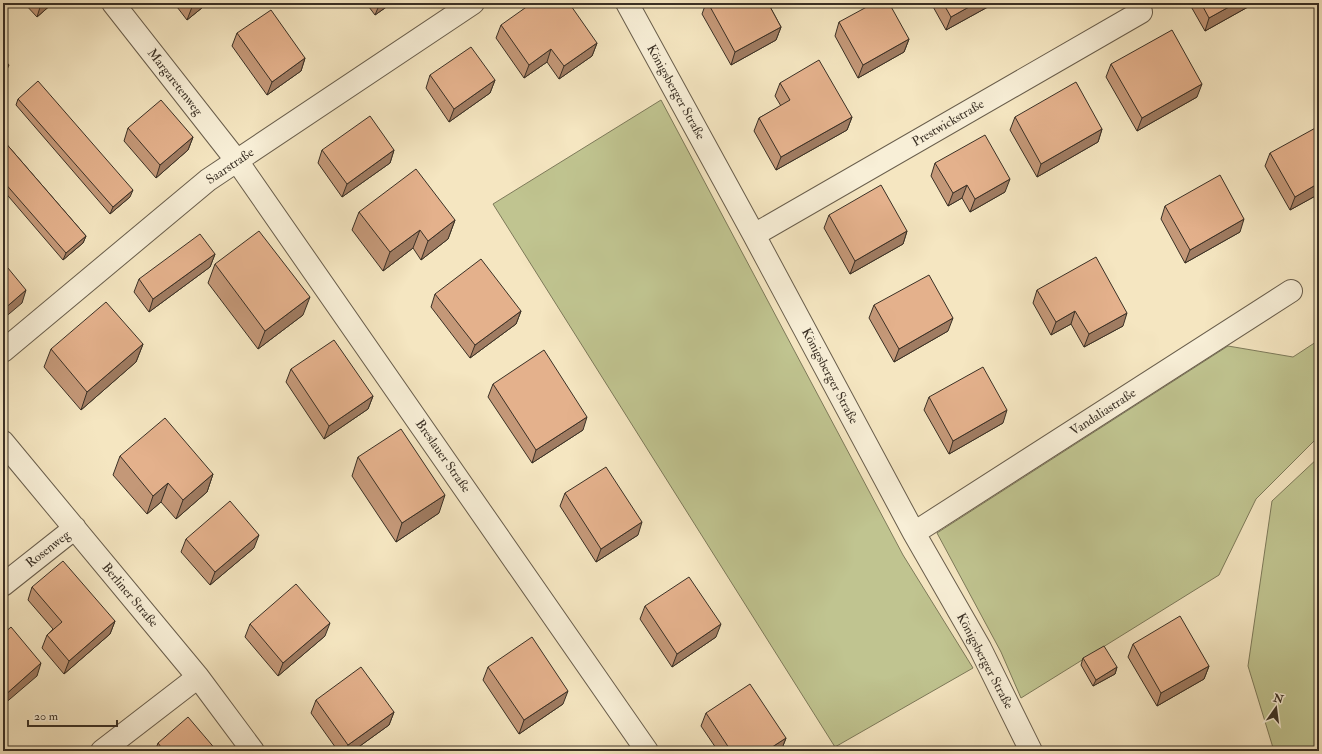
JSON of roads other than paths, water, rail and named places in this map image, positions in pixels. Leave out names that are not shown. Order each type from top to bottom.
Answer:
[{"type":"street","name":"Margaretenweg","points":[[113,3],[237,161]]},
{"type":"street","name":"Saarstraße","points":[[3,351],[196,190],[473,3]]},
{"type":"street","name":"Königsberger Straße","points":[[627,3],[754,235],[914,533],[980,648],[1031,751]]},
{"type":"street","name":"Prestwickstraße","points":[[754,235],[1141,12]]},
{"type":"street","name":"Breslauer Straße","points":[[237,161],[647,751]]},
{"type":"street","name":"Vandaliastraße","points":[[914,533],[1292,291]]},
{"type":"street","name":"Berliner Straße","points":[[3,442],[198,677],[253,751]]},
{"type":"street","name":"Rosenweg","points":[[3,585],[75,528]]},
{"type":"street","points":[[102,751],[198,677]]}]
